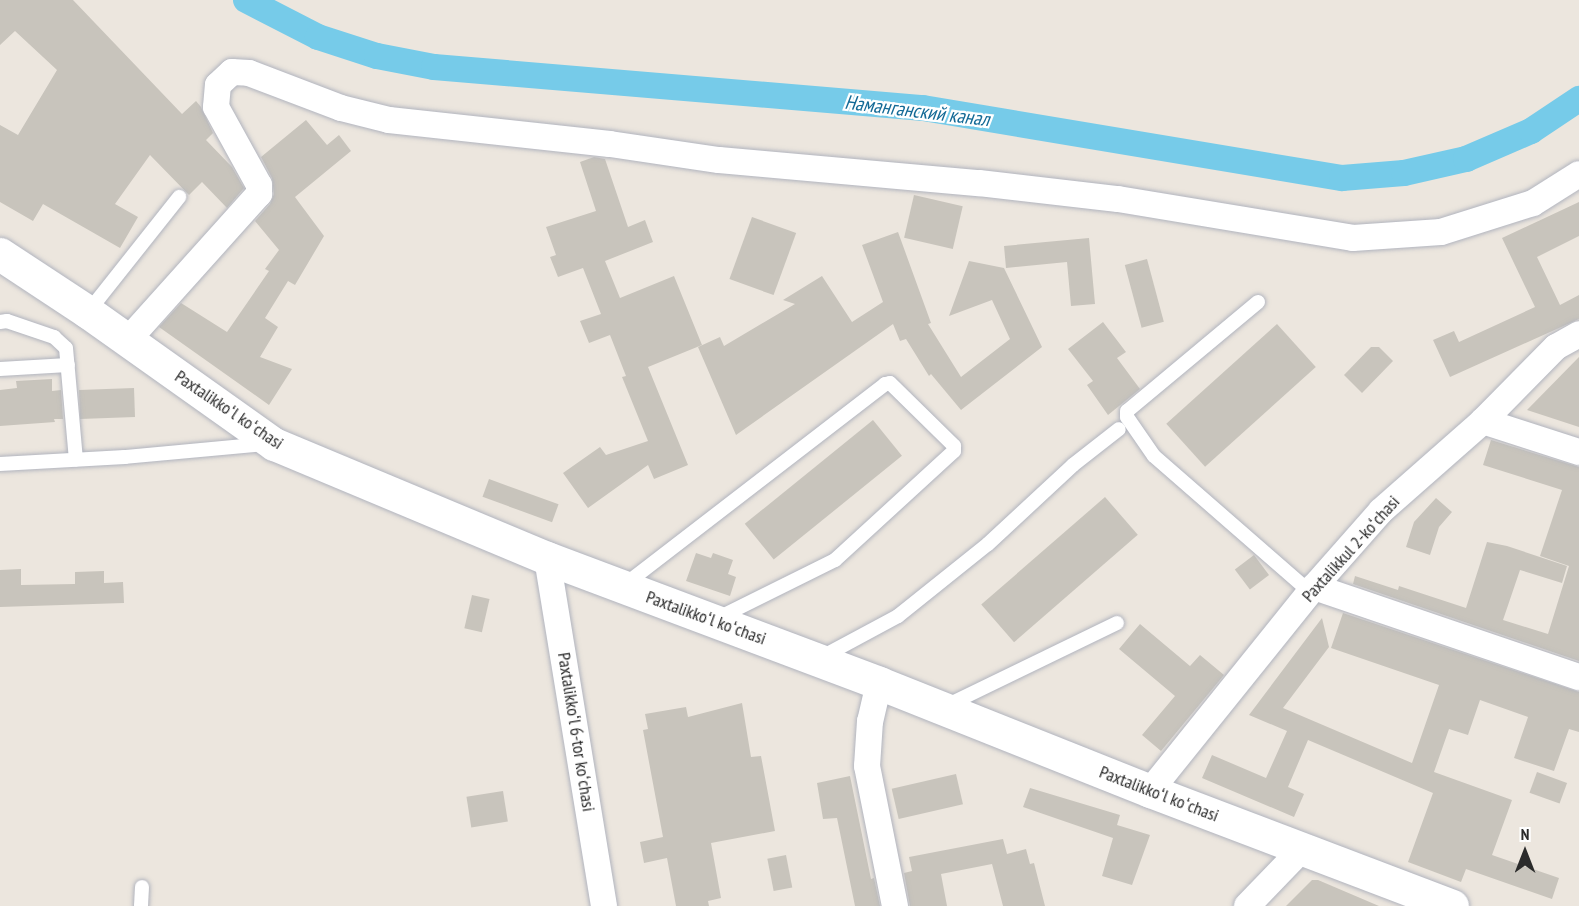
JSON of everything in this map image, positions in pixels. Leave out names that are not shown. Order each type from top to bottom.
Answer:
[{"type":"street","points":[[127,341],[259,194],[259,185],[216,107],[218,85],[232,72],[249,73],[341,108],[388,120],[610,144],[719,160],[978,183],[1107,198],[1353,238],[1441,232],[1533,203],[1579,174]]},
{"type":"street","name":"Paxtalikkoʻl koʻchasi","points":[[0,254],[88,312],[274,444],[547,558],[818,659],[1452,906]]},
{"type":"street","name":"Paxtalikkul 2-koʻchasi","points":[[1150,790],[1312,589],[1381,511],[1483,421],[1556,347],[1579,334]]},
{"type":"street","points":[[1483,421],[1579,452]]},
{"type":"street","name":"Paxtalikkoʻl 6-tor koʻchasi","points":[[547,558],[604,906]]},
{"type":"street","points":[[1312,589],[1579,677]]},
{"type":"street","points":[[879,683],[870,722],[867,766],[895,906]]},
{"type":"street","points":[[1247,906],[1302,849]]},
{"type":"lane","points":[[88,312],[179,196]]},
{"type":"lane","points":[[1258,302],[1127,411],[1127,417],[1154,456],[1312,589]]},
{"type":"lane","points":[[0,322],[7,321],[54,337],[66,348],[76,460]]},
{"type":"lane","points":[[0,369],[68,365]]},
{"type":"lane","points":[[621,587],[885,384],[890,383],[954,446],[954,451],[835,560],[715,620]]},
{"type":"lane","points":[[818,659],[898,616],[988,544],[1073,465],[1119,429]]},
{"type":"lane","points":[[0,464],[274,444]]},
{"type":"lane","points":[[941,708],[1117,623]]},
{"type":"lane","points":[[141,906],[142,887]]},
{"type":"building","points":[[0,0],[73,0],[182,114],[196,101],[213,133],[206,140],[232,167],[244,188],[227,208],[202,182],[189,195],[150,155],[115,204],[138,217],[120,248],[43,204],[33,221],[0,202],[0,125],[18,135],[57,70],[15,31],[0,45]]},
{"type":"building","points":[[306,120],[327,145],[339,135],[351,151],[295,197],[324,236],[295,285],[288,281],[265,318],[278,327],[260,357],[292,369],[269,405],[159,327],[181,303],[227,332],[269,271],[265,269],[279,250],[255,221],[270,204],[274,194],[272,178],[261,157]]},
{"type":"building","points":[[594,157],[605,159],[628,227],[645,220],[653,242],[605,261],[620,298],[674,276],[702,345],[648,367],[688,465],[654,479],[648,465],[588,508],[563,473],[600,447],[606,455],[648,441],[622,377],[626,376],[610,335],[589,343],[580,321],[601,314],[583,268],[558,277],[550,257],[556,255],[546,227],[596,211],[580,162]]},
{"type":"building","points":[[914,195],[963,206],[953,249],[904,238]]},
{"type":"building","points":[[1579,202],[1579,236],[1537,257],[1560,305],[1579,295],[1579,319],[1450,377],[1433,340],[1454,331],[1459,342],[1535,307],[1502,238]]},
{"type":"building","points":[[752,217],[796,233],[774,295],[729,279]]},
{"type":"building","points":[[898,232],[931,323],[928,324],[961,377],[1010,339],[992,300],[949,316],[969,261],[1004,268],[1042,347],[961,410],[931,374],[929,376],[906,339],[900,341],[893,324],[736,435],[698,347],[720,337],[724,346],[795,304],[783,300],[822,276],[852,322],[883,302],[862,245]]},
{"type":"building","points":[[1089,238],[1095,304],[1071,306],[1067,262],[1006,268],[1004,246]]},
{"type":"building","points":[[1147,259],[1164,322],[1142,328],[1125,265]]},
{"type":"building","points":[[1103,322],[1126,352],[1117,358],[1140,389],[1108,415],[1087,385],[1093,381],[1068,349]]},
{"type":"building","points":[[1277,324],[1316,367],[1205,467],[1166,424]]},
{"type":"building","points":[[1371,347],[1379,347],[1393,361],[1362,393],[1344,375]]},
{"type":"building","points":[[1579,357],[1579,427],[1527,410]]},
{"type":"building","points":[[52,379],[52,391],[61,390],[63,419],[54,419],[55,422],[0,426],[0,390],[17,388],[16,381]]},
{"type":"building","points":[[134,388],[135,417],[80,419],[79,390]]},
{"type":"building","points":[[873,420],[902,456],[774,560],[745,524]]},
{"type":"building","points":[[1491,440],[1579,467],[1579,661],[1353,584],[1355,576],[1398,590],[1399,586],[1466,608],[1487,542],[1507,546],[1567,566],[1562,583],[1520,570],[1503,620],[1548,634],[1569,566],[1540,556],[1562,490],[1483,465]]},
{"type":"building","points":[[489,479],[559,504],[552,522],[483,497]]},
{"type":"building","points":[[1105,497],[1138,535],[1014,642],[981,605]]},
{"type":"building","points":[[1436,498],[1452,512],[1439,527],[1430,555],[1406,547],[1414,522]]},
{"type":"building","points":[[696,553],[711,558],[713,553],[733,560],[728,574],[736,577],[730,596],[686,581]]},
{"type":"building","points":[[1254,555],[1269,575],[1250,589],[1235,569]]},
{"type":"building","points":[[21,569],[21,585],[75,584],[75,572],[104,571],[104,583],[123,582],[124,603],[0,607],[0,570]]},
{"type":"building","points":[[472,595],[490,599],[482,632],[464,628]]},
{"type":"building","points":[[1343,613],[1579,692],[1579,732],[1569,729],[1554,771],[1514,758],[1528,717],[1480,700],[1468,735],[1449,729],[1434,772],[1512,800],[1492,855],[1559,878],[1552,899],[1466,869],[1461,882],[1408,862],[1433,793],[1308,740],[1288,787],[1304,794],[1294,817],[1202,778],[1212,755],[1266,778],[1287,731],[1249,715],[1322,618],[1329,647],[1283,708],[1412,763],[1439,685],[1331,648]]},
{"type":"building","points":[[1140,624],[1190,666],[1200,655],[1224,675],[1161,751],[1142,735],[1175,696],[1119,649]]},
{"type":"building","points":[[742,703],[751,757],[761,756],[775,831],[711,843],[721,898],[708,901],[709,906],[676,906],[667,858],[644,863],[640,842],[663,837],[643,730],[648,729],[645,714],[686,707],[688,717]]},
{"type":"building","points":[[1537,772],[1567,783],[1560,804],[1529,793]]},
{"type":"building","points":[[956,774],[963,804],[899,819],[892,789]]},
{"type":"building","points":[[850,776],[871,879],[874,878],[880,906],[855,906],[837,818],[823,819],[817,783]]},
{"type":"building","points":[[1030,788],[1120,815],[1117,825],[1150,835],[1132,885],[1102,876],[1113,838],[1023,807]]},
{"type":"building","points":[[503,791],[508,822],[471,827],[466,797]]},
{"type":"building","points":[[1003,839],[1007,854],[1026,849],[1030,864],[1034,863],[1045,906],[1003,906],[992,864],[941,874],[947,906],[910,906],[904,873],[912,871],[909,857]]},
{"type":"building","points":[[786,855],[792,887],[774,891],[767,859]]},
{"type":"building","points":[[1312,880],[1318,880],[1379,906],[1286,906]]},
{"type":"waterway","name":"Наманганский канал","points":[[246,0],[318,37],[377,56],[434,67],[923,108],[1342,178],[1404,173],[1466,159],[1531,131],[1579,99]]}]
